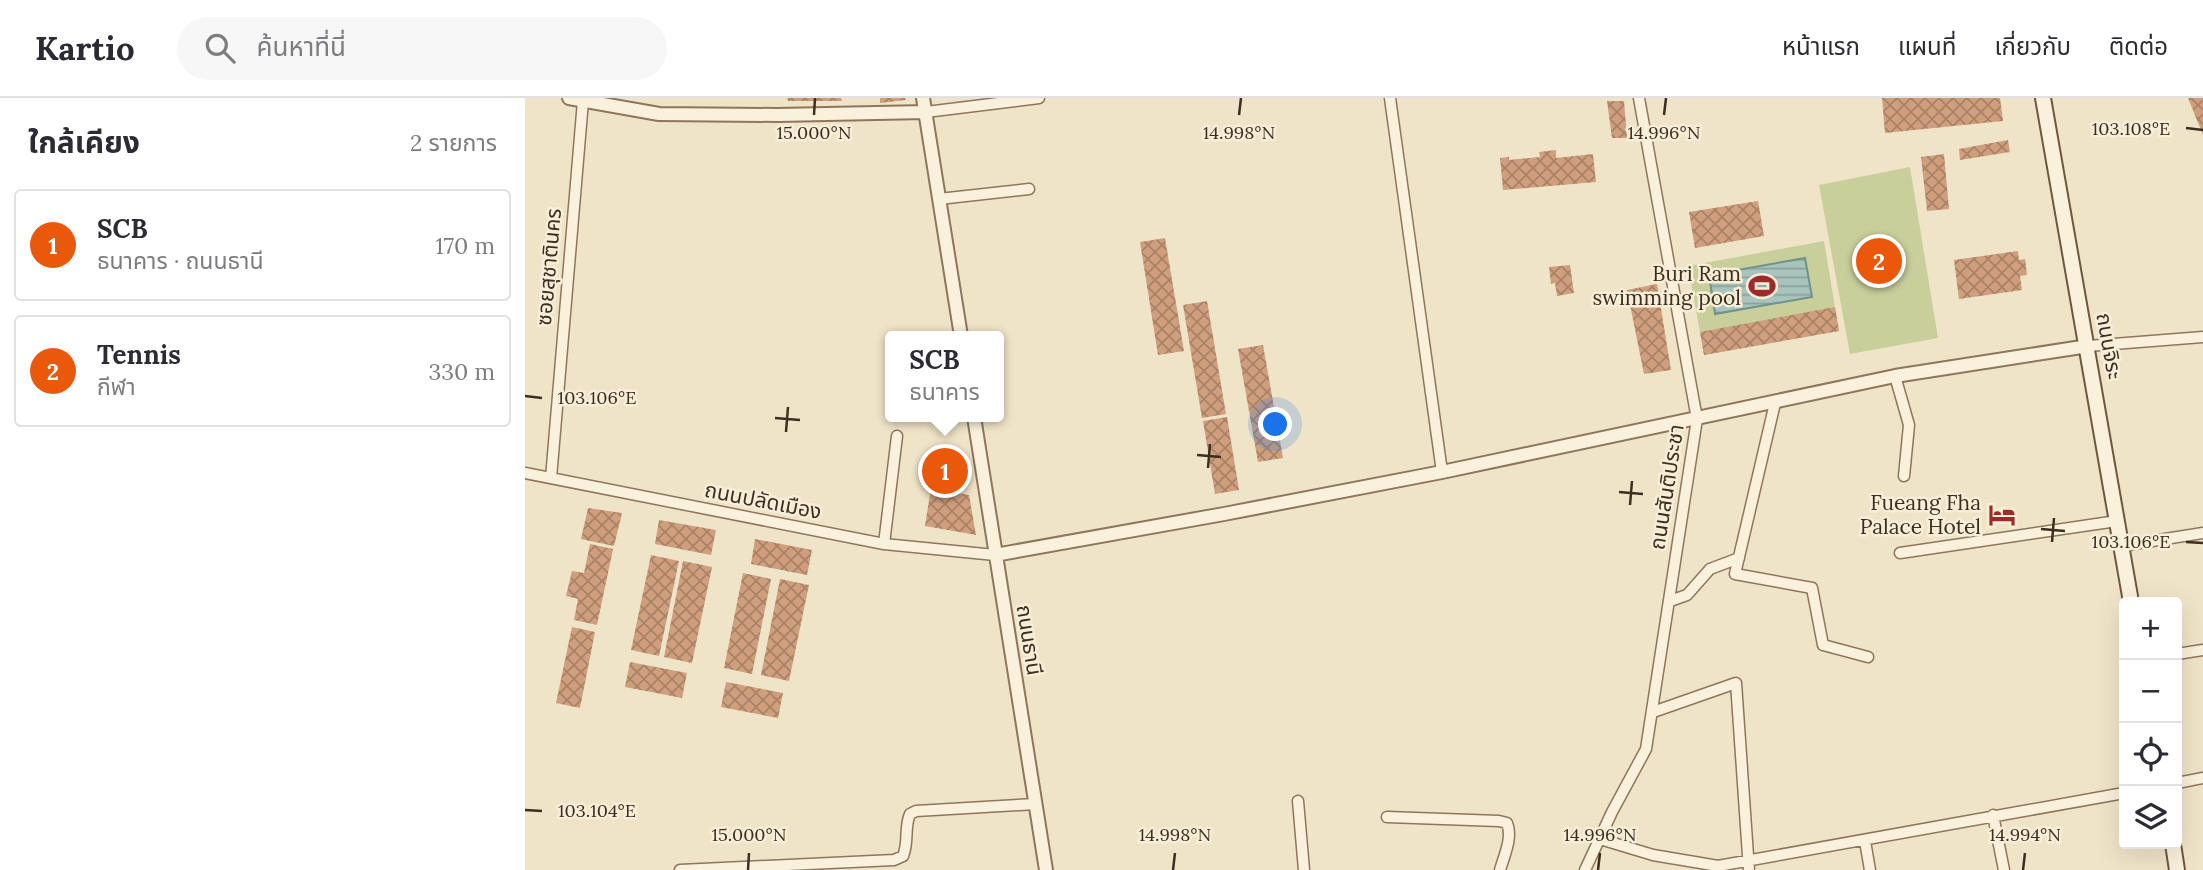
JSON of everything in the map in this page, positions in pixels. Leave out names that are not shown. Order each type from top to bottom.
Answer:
[{"type":"main road","name":"ถนนจิระ","points":[[2043,98],[2130,597]]},
{"type":"main road","points":[[2174,849],[2177,870]]},
{"type":"street","points":[[569,98],[659,114],[777,115],[926,112],[1039,98]]},
{"type":"street","points":[[923,98],[960,331]]},
{"type":"street","points":[[1390,98],[1442,471]]},
{"type":"street","name":"ถนนสันติประชา","points":[[1585,870],[1646,749],[1697,419],[1639,98]]},
{"type":"street","name":"ซอยสุชาตินคร","points":[[551,478],[583,101]]},
{"type":"street","points":[[939,199],[1029,190]]},
{"type":"street","points":[[995,555],[1442,471],[1895,376],[2088,346],[2203,337]]},
{"type":"street","points":[[1895,376],[1909,425],[1904,476]]},
{"type":"street","points":[[1775,403],[1735,574],[1812,588],[1823,645],[1867,657]]},
{"type":"street","name":"ถนนธานี","points":[[975,422],[1046,870]]},
{"type":"street","points":[[884,544],[897,436]]},
{"type":"street","name":"ถนนปลัดเมือง","points":[[525,473],[884,544],[995,555]]},
{"type":"street","points":[[1899,553],[2117,521]]},
{"type":"street","points":[[2121,546],[2203,533]]},
{"type":"street","points":[[1670,601],[1687,595],[1710,569],[1739,558]]},
{"type":"street","points":[[2182,653],[2203,650]]},
{"type":"street","points":[[1653,712],[1736,682],[1748,864]]},
{"type":"street","points":[[2182,782],[2203,778]]},
{"type":"street","points":[[1600,839],[1653,855],[1718,866],[1748,864],[1993,815],[2119,794]]},
{"type":"street","points":[[1298,801],[1304,870]]},
{"type":"street","points":[[680,870],[894,860],[903,856],[907,845],[909,814],[1035,804]]},
{"type":"street","points":[[1993,815],[2004,870]]},
{"type":"street","points":[[1387,817],[1507,823],[1509,837],[1500,870]]},
{"type":"street","points":[[1865,841],[1870,870]]},
{"type":"green space","points":[[1910,167],[1938,338],[1850,354],[1819,185]]},
{"type":"green space","name":"Buri Ram swimming pool","points":[[1824,241],[1839,331],[1704,355],[1688,266]]},
{"type":"water","points":[[1805,258],[1812,297],[1715,314],[1709,275]]},
{"type":"building","points":[[787,98],[841,98],[842,101],[788,101]]},
{"type":"building","points":[[880,98],[905,98],[906,100],[880,103]]},
{"type":"building","points":[[1882,98],[2000,98],[2003,121],[1885,133]]},
{"type":"building","points":[[2188,98],[2203,98],[2203,135]]},
{"type":"building","points":[[1607,101],[1624,101],[1627,138],[1612,138]]},
{"type":"building","points":[[2008,140],[2010,152],[1960,160],[1959,149]]},
{"type":"building","points":[[1556,150],[1556,158],[1593,154],[1596,182],[1503,190],[1500,158],[1509,157],[1509,160],[1540,157],[1539,152]]},
{"type":"building","points":[[1944,154],[1949,209],[1927,211],[1921,157]]},
{"type":"building","points":[[1758,201],[1764,236],[1695,248],[1689,212]]},
{"type":"building","points":[[1165,238],[1184,351],[1158,355],[1140,242]]},
{"type":"building","points":[[2018,251],[2019,260],[2025,259],[2027,275],[2020,276],[2022,290],[1959,299],[1954,260]]},
{"type":"building","points":[[1570,265],[1574,293],[1557,296],[1555,283],[1551,284],[1549,267]]},
{"type":"building","points":[[1657,284],[1671,370],[1644,374],[1627,290]]},
{"type":"building","points":[[1207,301],[1226,414],[1202,418],[1183,305]]},
{"type":"building","points":[[1835,307],[1839,331],[1704,355],[1700,332]]},
{"type":"building","points":[[1263,345],[1283,458],[1258,462],[1238,349]]},
{"type":"building","points":[[1227,417],[1239,490],[1215,494],[1203,421]]},
{"type":"building","points":[[962,455],[966,481],[928,487],[924,461]]},
{"type":"building","points":[[931,488],[969,495],[976,535],[925,526]]},
{"type":"building","points":[[588,508],[622,513],[614,546],[581,539]]},
{"type":"building","points":[[659,520],[716,530],[711,555],[655,544]]},
{"type":"building","points":[[755,539],[812,550],[807,575],[751,564]]},
{"type":"building","points":[[590,544],[613,549],[597,625],[574,620],[578,599],[566,596],[572,571],[584,573]]},
{"type":"building","points":[[651,555],[679,561],[659,656],[631,650]]},
{"type":"building","points":[[683,561],[712,567],[692,663],[664,657]]},
{"type":"building","points":[[743,573],[771,579],[752,674],[724,668]]},
{"type":"building","points":[[780,579],[809,585],[789,681],[761,675]]},
{"type":"building","points":[[572,627],[595,632],[580,708],[556,703]]},
{"type":"building","points":[[630,662],[687,673],[682,698],[625,687]]},
{"type":"building","points":[[726,682],[783,693],[778,718],[721,707]]},
{"type":"place","name":"Tennis","points":[[1879,261]]},
{"type":"place","name":"Buri Ram swimming pool","points":[[1762,286]]},
{"type":"place","name":"SCB","points":[[945,471]]},
{"type":"place","name":"Fueang Fha Palace Hotel","points":[[2002,515]]}]
